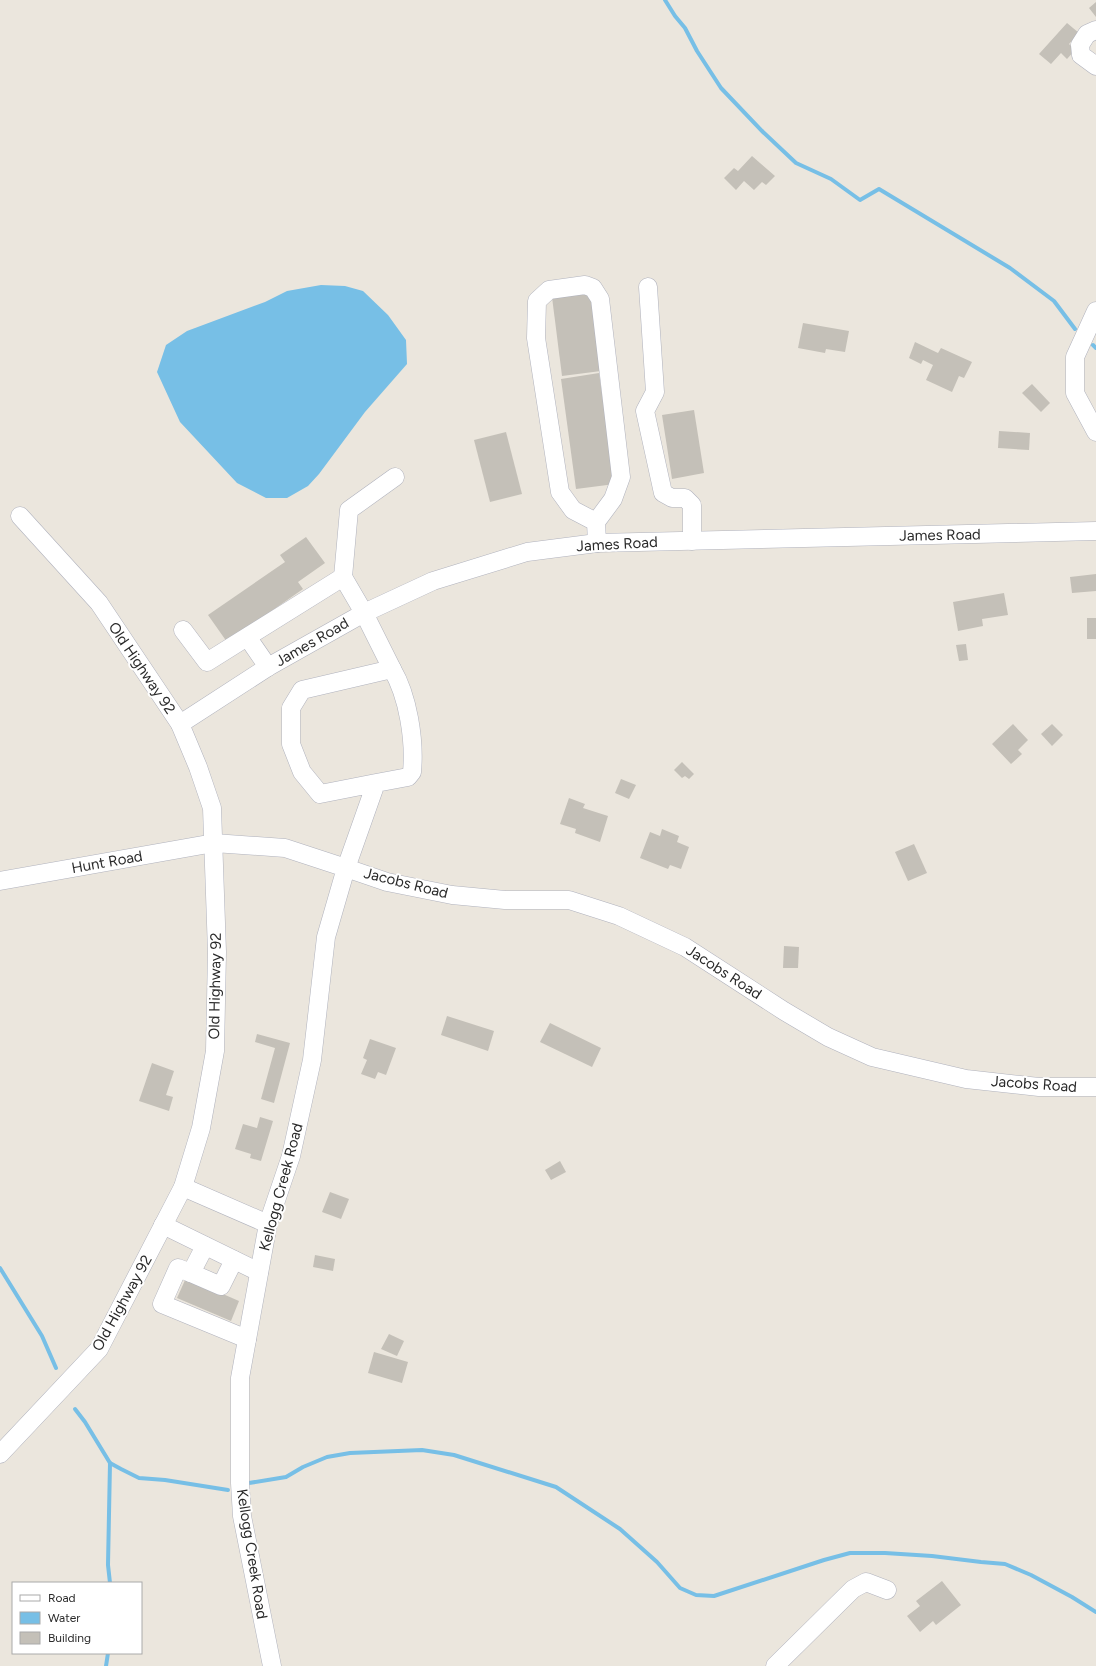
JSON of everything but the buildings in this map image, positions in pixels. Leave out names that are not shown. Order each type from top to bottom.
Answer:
[{"type":"street","points":[[1096,30],[1087,34],[1080,45],[1081,56],[1096,66]]},
{"type":"street","points":[[596,522],[573,510],[560,492],[536,338],[537,301],[549,290],[585,285],[593,288],[600,299],[621,477],[613,500],[596,522],[597,543]]},
{"type":"street","points":[[648,286],[655,392],[645,411],[663,493],[672,498],[685,498],[692,505],[692,540]]},
{"type":"street","points":[[1096,311],[1075,357],[1076,393],[1096,432]]},
{"type":"street","points":[[392,669],[302,690],[291,708],[291,744],[302,772],[320,794],[408,777],[412,772],[408,712],[400,683],[364,613],[343,577],[349,510],[395,477]]},
{"type":"street","name":"Old Highway 92","points":[[0,1454],[99,1349],[183,1187],[201,1128],[215,1051],[217,952],[212,808],[198,768],[180,724],[99,603],[20,516]]},
{"type":"street","name":"James Road","points":[[180,724],[268,667],[364,613],[433,581],[528,552],[597,543],[1096,531]]},
{"type":"street","points":[[182,630],[207,662],[248,638],[343,577]]},
{"type":"street","points":[[248,638],[268,667]]},
{"type":"street","name":"Kellogg Creek Road","points":[[272,1666],[242,1516],[240,1483],[240,1378],[268,1224],[292,1156],[312,1060],[326,938],[346,868],[376,783]]},
{"type":"street","points":[[214,843],[285,848],[346,868]]},
{"type":"street","name":"Hunt Road","points":[[0,881],[214,843]]},
{"type":"street","name":"Jacobs Road","points":[[346,868],[387,882],[452,895],[505,900],[569,900],[619,916],[685,947],[784,1011],[828,1037],[872,1057],[966,1079],[1039,1087],[1096,1087]]},
{"type":"street","points":[[183,1187],[268,1224]]},
{"type":"street","points":[[163,1225],[260,1272]]},
{"type":"street","points":[[191,1273],[206,1246]]},
{"type":"street","points":[[234,1260],[221,1286],[178,1268],[162,1304],[247,1339]]},
{"type":"street","points":[[775,1666],[853,1589],[866,1582],[887,1590]]},
{"type":"water","points":[[321,285],[345,286],[363,291],[388,315],[406,340],[407,364],[365,412],[319,474],[308,486],[287,498],[266,498],[237,483],[180,422],[157,372],[166,345],[187,331],[265,302],[287,291]]},
{"type":"waterway","points":[[665,0],[685,28],[697,51],[721,88],[763,132],[796,163],[831,179],[860,200],[879,189],[1010,268],[1054,301],[1075,329]]},
{"type":"waterway","points":[[1093,345],[1096,348]]},
{"type":"waterway","points":[[0,1268],[42,1336],[56,1368]]},
{"type":"waterway","points":[[75,1409],[85,1422],[110,1463],[121,1469],[139,1478],[165,1480],[228,1490]]},
{"type":"waterway","points":[[249,1483],[286,1477],[303,1467],[327,1457],[350,1453],[422,1450],[454,1455],[556,1487],[620,1529],[657,1562],[680,1588],[696,1595],[714,1596],[850,1553],[885,1553],[932,1556],[1005,1564],[1031,1575],[1096,1612]]},
{"type":"waterway","points":[[110,1463],[108,1565],[110,1582]]},
{"type":"waterway","points":[[106,1666],[108,1654]]}]
